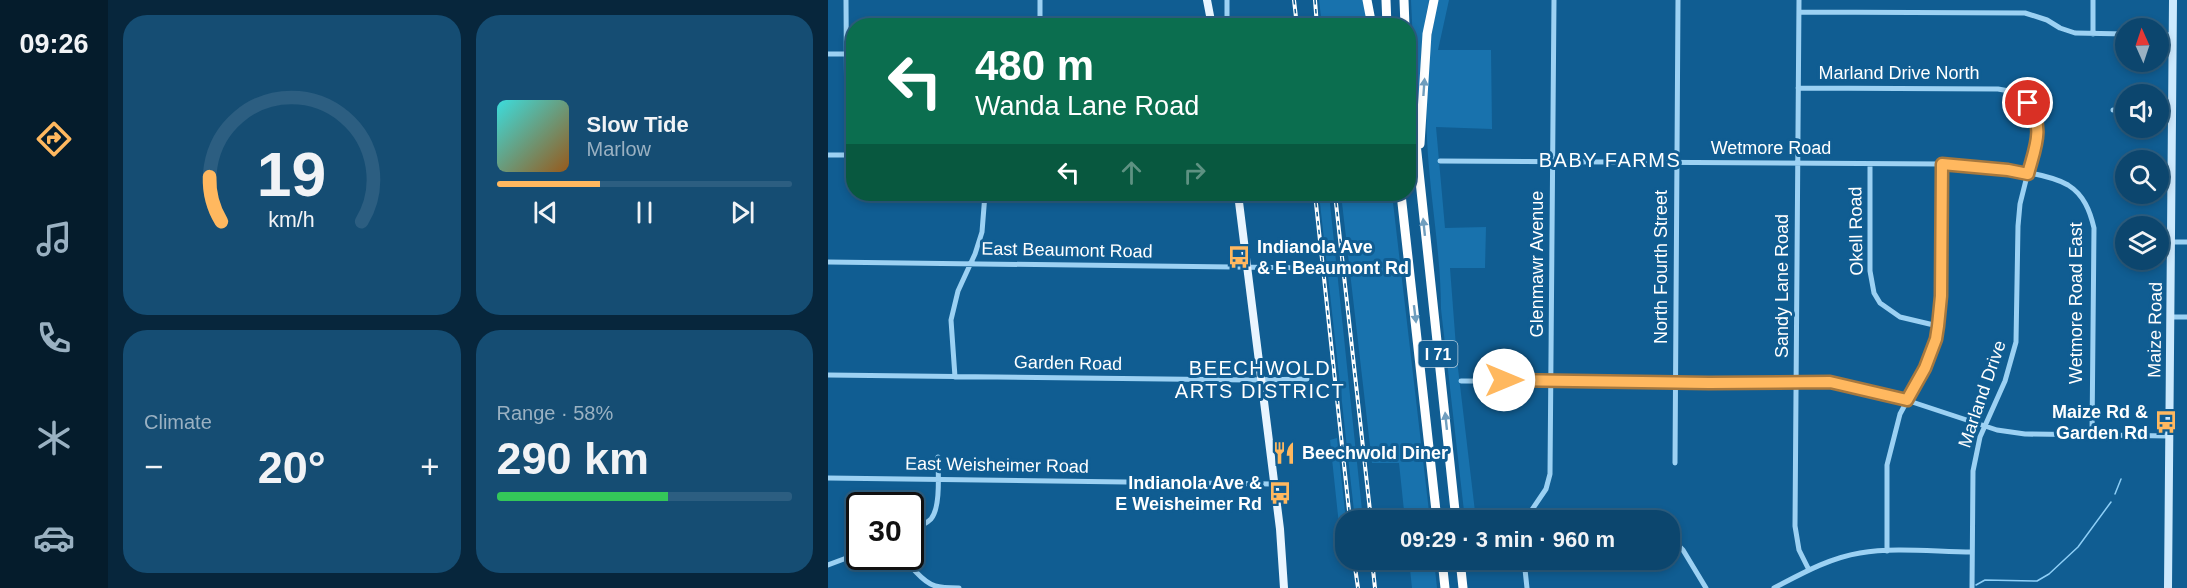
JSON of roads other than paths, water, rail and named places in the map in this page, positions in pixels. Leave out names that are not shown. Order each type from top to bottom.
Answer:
[{"type":"highway","points":[[1367,0],[1370,18]]},
{"type":"highway","points":[[1386,0],[1387,18]]},
{"type":"highway","points":[[1404,0],[1405,18]]},
{"type":"highway","points":[[1420,187],[1427,34],[1434,0]]},
{"type":"highway","name":"I 71","points":[[1416,147],[1455,510]]},
{"type":"highway","name":"I 71","points":[[1402,201],[1436,510]]},
{"type":"highway","points":[[1443,570],[1445,588]]},
{"type":"highway","points":[[1461,570],[1464,588]]},
{"type":"main road","points":[[1207,0],[1210,18]]},
{"type":"main road","points":[[1239,201],[1280,529],[1284,588]]},
{"type":"street","points":[[828,54],[846,54],[846,0]]},
{"type":"street","points":[[1040,0],[1040,18]]},
{"type":"street","points":[[1227,0],[1227,18]]},
{"type":"street","name":"Glenmawr Avenue","points":[[1532,510],[1546,489],[1550,474],[1554,0]]},
{"type":"street","name":"North Fourth Street","points":[[1675,463],[1678,0]]},
{"type":"street","name":"Sandy Lane Road","points":[[1799,0],[1795,536],[1809,570]]},
{"type":"street","points":[[2093,0],[2093,34]]},
{"type":"street","name":"Maize Road","points":[[2168,588],[2173,0]]},
{"type":"street","points":[[1799,12],[2025,13],[2047,20],[2068,32],[2115,34]]},
{"type":"street","name":"Marland Drive North","points":[[1798,88],[1998,89],[2009,91],[2028,103],[2038,124],[2038,139],[2028,174]]},
{"type":"street","points":[[828,155],[846,155]]},
{"type":"street","name":"Wetmore Road","points":[[1440,161],[1942,164],[2028,174]]},
{"type":"street","name":"Okell Road","points":[[1870,164],[1870,271],[1874,293],[1880,303],[1900,317],[1938,326]]},
{"type":"street","points":[[1887,551],[1887,465],[1900,414],[1925,368],[1936,339],[1938,326],[1941,296],[1942,164]]},
{"type":"street","name":"Marland Drive","points":[[1972,588],[1973,471],[1980,437],[2005,381],[2016,342],[2018,226],[2020,204],[2028,174]]},
{"type":"street","name":"Wetmore Road East","points":[[2028,174],[2050,178],[2068,185],[2081,197],[2090,212],[2094,228],[2092,435]]},
{"type":"street","points":[[955,377],[951,320],[958,291],[982,232],[984,201]]},
{"type":"street","points":[[2171,242],[2187,242]]},
{"type":"street","name":"East Beaumont Road","points":[[828,262],[1305,268]]},
{"type":"street","points":[[2170,317],[2187,317]]},
{"type":"street","name":"Garden Road","points":[[828,375],[1307,379]]},
{"type":"street","points":[[1461,381],[1830,382],[1907,400],[1997,430],[2025,434],[2169,436]]},
{"type":"street","points":[[924,522],[933,517],[937,497],[938,457]]},
{"type":"street","name":"East Weisheimer Road","points":[[828,478],[1273,484]]},
{"type":"street","points":[[1680,547],[1706,588]]},
{"type":"street","points":[[1774,588],[1809,570],[1859,553],[1972,552]]},
{"type":"street","points":[[828,565],[846,558]]},
{"type":"street","points":[[914,570],[925,582],[937,588],[959,588]]},
{"type":"street","points":[[1525,570],[1527,588]]},
{"type":"waterway","points":[[2115,494],[2121,479]]},
{"type":"waterway","points":[[1976,585],[1985,580],[2037,581],[2049,574],[2078,547],[2111,502]]},
{"type":"railway","points":[[1294,0],[1296,18]]},
{"type":"railway","points":[[1315,0],[1316,18]]},
{"type":"railway","points":[[1316,201],[1349,510]]},
{"type":"railway","points":[[1336,201],[1370,510]]},
{"type":"railway","points":[[1355,570],[1358,588]]},
{"type":"railway","points":[[1373,570],[1375,588]]},
{"type":"place","name":"Indianola Ave & E Beaumont Rd","points":[[1239,257]]},
{"type":"place","name":"Maize Rd & Garden Rd","points":[[2166,422]]},
{"type":"place","name":"Beechwold Diner","points":[[1284,453]]},
{"type":"place","name":"Indianola Ave & E Weisheimer Rd","points":[[1280,493]]},
{"type":"district","name":"BABY FARMS","points":[[1610,160]]},
{"type":"district","name":"BEECHWOLD ARTS DISTRICT","points":[[1260,380]]}]
